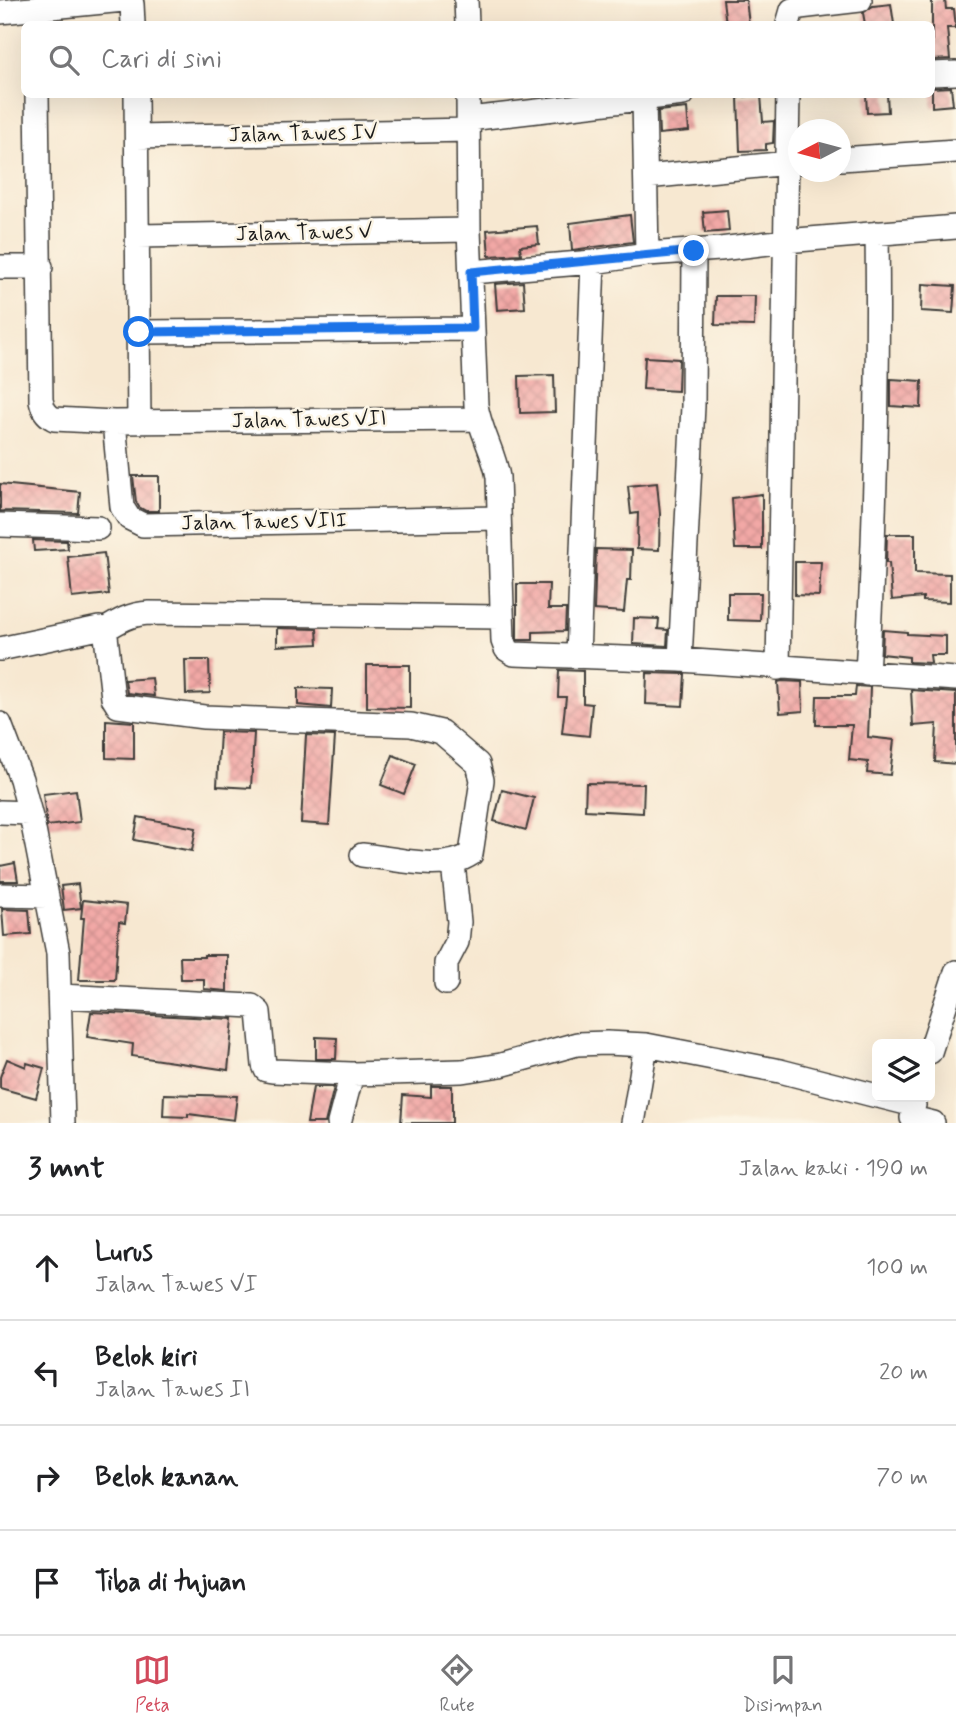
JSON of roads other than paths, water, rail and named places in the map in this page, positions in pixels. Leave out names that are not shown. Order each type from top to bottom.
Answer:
[{"type":"street","points":[[466,0],[467,21]]},
{"type":"street","points":[[789,21],[792,10],[800,7],[860,0]]},
{"type":"street","points":[[0,12],[36,16],[98,1],[129,1],[133,21]]},
{"type":"street","points":[[935,75],[956,73]]},
{"type":"street","name":"Jalan Tawes VII","points":[[37,98],[41,400],[44,410],[54,419],[114,422],[478,419]]},
{"type":"street","points":[[136,98],[139,422]]},
{"type":"street","points":[[468,98],[469,230],[478,419],[496,467],[500,617],[506,649],[514,654],[680,660],[956,679]]},
{"type":"street","points":[[645,98],[646,254]]},
{"type":"street","name":"Jalan Tawes IV","points":[[137,137],[468,125],[645,98]]},
{"type":"street","points":[[788,98],[789,119]]},
{"type":"street","points":[[851,158],[956,151]]},
{"type":"street","points":[[646,177],[788,163]]},
{"type":"street","points":[[778,667],[785,241],[790,182]]},
{"type":"street","points":[[471,272],[956,227]]},
{"type":"street","name":"Jalan Tawes V","points":[[138,236],[469,230]]},
{"type":"street","points":[[867,674],[874,502],[877,233]]},
{"type":"street","points":[[680,660],[693,406],[694,251]]},
{"type":"street","points":[[579,656],[593,262]]},
{"type":"street","points":[[0,267],[41,267]]},
{"type":"street","points":[[139,332],[473,328]]},
{"type":"street","name":"Jalan Tawes VIII","points":[[114,422],[122,507],[129,518],[143,525],[498,518]]},
{"type":"street","points":[[0,525],[98,528]]},
{"type":"street","points":[[103,631],[121,619],[149,613],[500,617]]},
{"type":"street","points":[[0,649],[93,628],[103,631],[106,636],[113,698],[118,706],[204,717],[411,725],[441,732],[478,764],[482,780],[471,854],[453,863],[444,864],[362,855]]},
{"type":"street","points":[[0,724],[21,779],[30,813],[58,953],[63,1123]]},
{"type":"street","points":[[0,812],[30,813]]},
{"type":"street","points":[[446,983],[446,963],[457,942],[459,922],[453,863]]},
{"type":"street","points":[[0,895],[47,896]]},
{"type":"street","points":[[935,1043],[949,1018],[956,972]]},
{"type":"street","points":[[61,996],[252,1006],[259,1012],[266,1070],[352,1074],[480,1069],[591,1042],[646,1045],[780,1071],[872,1094]]},
{"type":"street","points":[[632,1123],[646,1045]]},
{"type":"street","points":[[339,1123],[352,1074]]},
{"type":"street","points":[[893,1102],[917,1113]]}]
